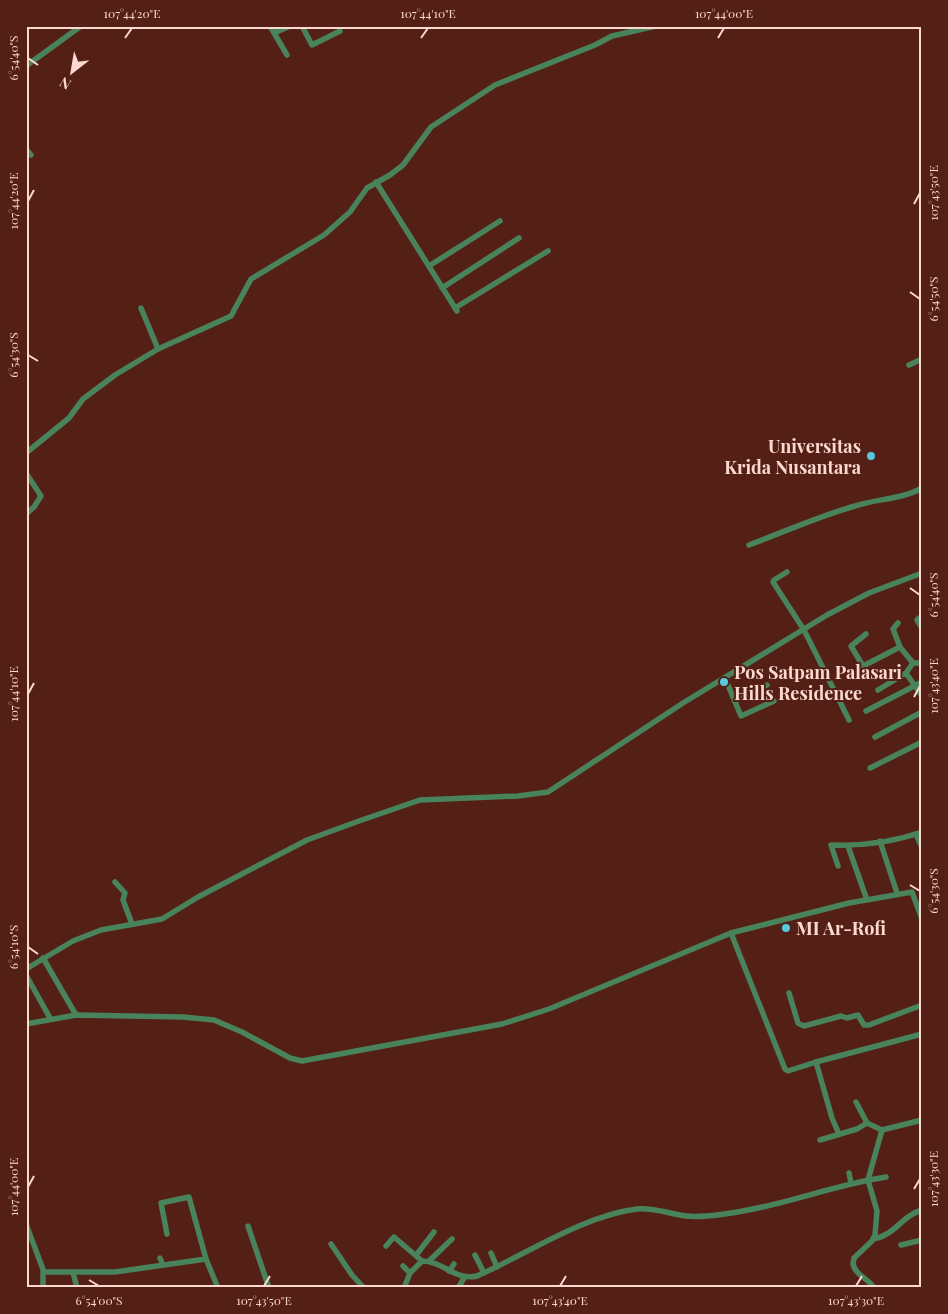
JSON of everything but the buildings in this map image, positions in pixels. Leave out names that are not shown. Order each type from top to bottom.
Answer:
[{"type":"street","points":[[26,66],[81,26]]},
{"type":"street","points":[[270,26],[286,55]]},
{"type":"street","points":[[274,34],[290,26]]},
{"type":"street","points":[[302,26],[312,45],[340,31]]},
{"type":"street","points":[[26,453],[74,413],[82,399],[115,375],[158,349],[231,316],[251,279],[324,235],[350,212],[367,188],[403,165],[431,127],[495,85],[595,45],[612,36],[656,26]]},
{"type":"street","points":[[26,149],[32,155]]},
{"type":"street","points":[[376,182],[456,310],[548,251]]},
{"type":"street","points":[[429,266],[500,221]]},
{"type":"street","points":[[442,288],[519,238]]},
{"type":"street","points":[[141,308],[158,349]]},
{"type":"street","points":[[908,365],[922,358]]},
{"type":"street","points":[[26,473],[41,496],[26,514]]},
{"type":"street","points":[[749,545],[831,513],[872,501],[910,494],[922,488]]},
{"type":"street","points":[[787,572],[773,582],[804,630],[850,720]]},
{"type":"street","points":[[26,969],[73,941],[101,930],[149,923],[162,919],[198,897],[308,840],[420,800],[518,796],[548,792],[827,615],[869,593],[922,573]]},
{"type":"street","points":[[922,616],[917,620],[922,628]]},
{"type":"street","points":[[898,623],[893,629],[900,647],[912,663]]},
{"type":"street","points":[[866,634],[850,646],[863,666],[900,647]]},
{"type":"street","points":[[912,663],[922,663]]},
{"type":"street","points":[[878,690],[906,674],[912,663]]},
{"type":"street","points":[[906,674],[922,696]]},
{"type":"street","points":[[725,678],[741,717],[774,701]]},
{"type":"street","points":[[866,711],[922,682]]},
{"type":"street","points":[[735,701],[767,685]]},
{"type":"street","points":[[875,737],[922,712]]},
{"type":"street","points":[[870,768],[922,742]]},
{"type":"street","points":[[838,866],[831,845],[848,846],[919,833],[922,848]]},
{"type":"street","points":[[880,841],[896,893]]},
{"type":"street","points":[[848,846],[867,900]]},
{"type":"street","points":[[115,882],[125,893],[123,900],[132,924]]},
{"type":"street","points":[[26,1024],[50,1018],[76,1015],[183,1017],[214,1020],[242,1032],[290,1058],[302,1060],[502,1024],[548,1009],[731,933],[896,893],[909,892],[914,894],[922,919]]},
{"type":"street","points":[[731,933],[785,1069],[788,1071],[922,1034]]},
{"type":"street","points":[[44,958],[76,1015]]},
{"type":"street","points":[[26,975],[50,1018]]},
{"type":"street","points":[[789,993],[798,1023],[804,1026],[839,1016],[846,1018],[858,1015],[864,1025],[869,1025],[922,1005]]},
{"type":"street","points":[[816,1062],[832,1118],[839,1134]]},
{"type":"street","points":[[856,1102],[867,1123],[882,1130],[922,1120]]},
{"type":"street","points":[[820,1140],[857,1129],[867,1123]]},
{"type":"street","points":[[874,1288],[871,1282],[857,1273],[853,1264],[854,1258],[874,1237],[877,1211],[868,1180],[882,1130]]},
{"type":"street","points":[[849,1173],[851,1183]]},
{"type":"street","points":[[386,1246],[394,1237],[426,1261],[464,1278],[484,1273],[546,1241],[587,1224],[638,1209],[661,1210],[695,1217],[753,1210],[851,1183],[886,1178]]},
{"type":"street","points":[[168,1234],[162,1203],[190,1197],[206,1259],[218,1288]]},
{"type":"street","points":[[874,1237],[891,1234],[912,1214],[922,1210]]},
{"type":"street","points":[[26,1224],[43,1272],[43,1288]]},
{"type":"street","points":[[248,1226],[269,1288]]},
{"type":"street","points":[[416,1254],[434,1232]]},
{"type":"street","points":[[404,1288],[410,1274],[452,1238]]},
{"type":"street","points":[[901,1245],[922,1240]]},
{"type":"street","points":[[331,1244],[364,1288]]},
{"type":"street","points":[[491,1253],[497,1267]]},
{"type":"street","points":[[475,1255],[484,1273]]},
{"type":"street","points":[[160,1258],[163,1265]]},
{"type":"street","points":[[43,1272],[115,1272],[206,1259]]},
{"type":"street","points":[[449,1271],[454,1264]]},
{"type":"street","points":[[403,1266],[410,1274]]},
{"type":"street","points":[[73,1272],[78,1288]]},
{"type":"street","points":[[458,1288],[464,1278]]},
{"type":"place","name":"Universitas Krida Nusantara","points":[[871,456]]},
{"type":"place","name":"Pos Satpam Palasari Hills Residence","points":[[724,682]]},
{"type":"place","name":"MI Ar-Rofi","points":[[786,928]]}]
